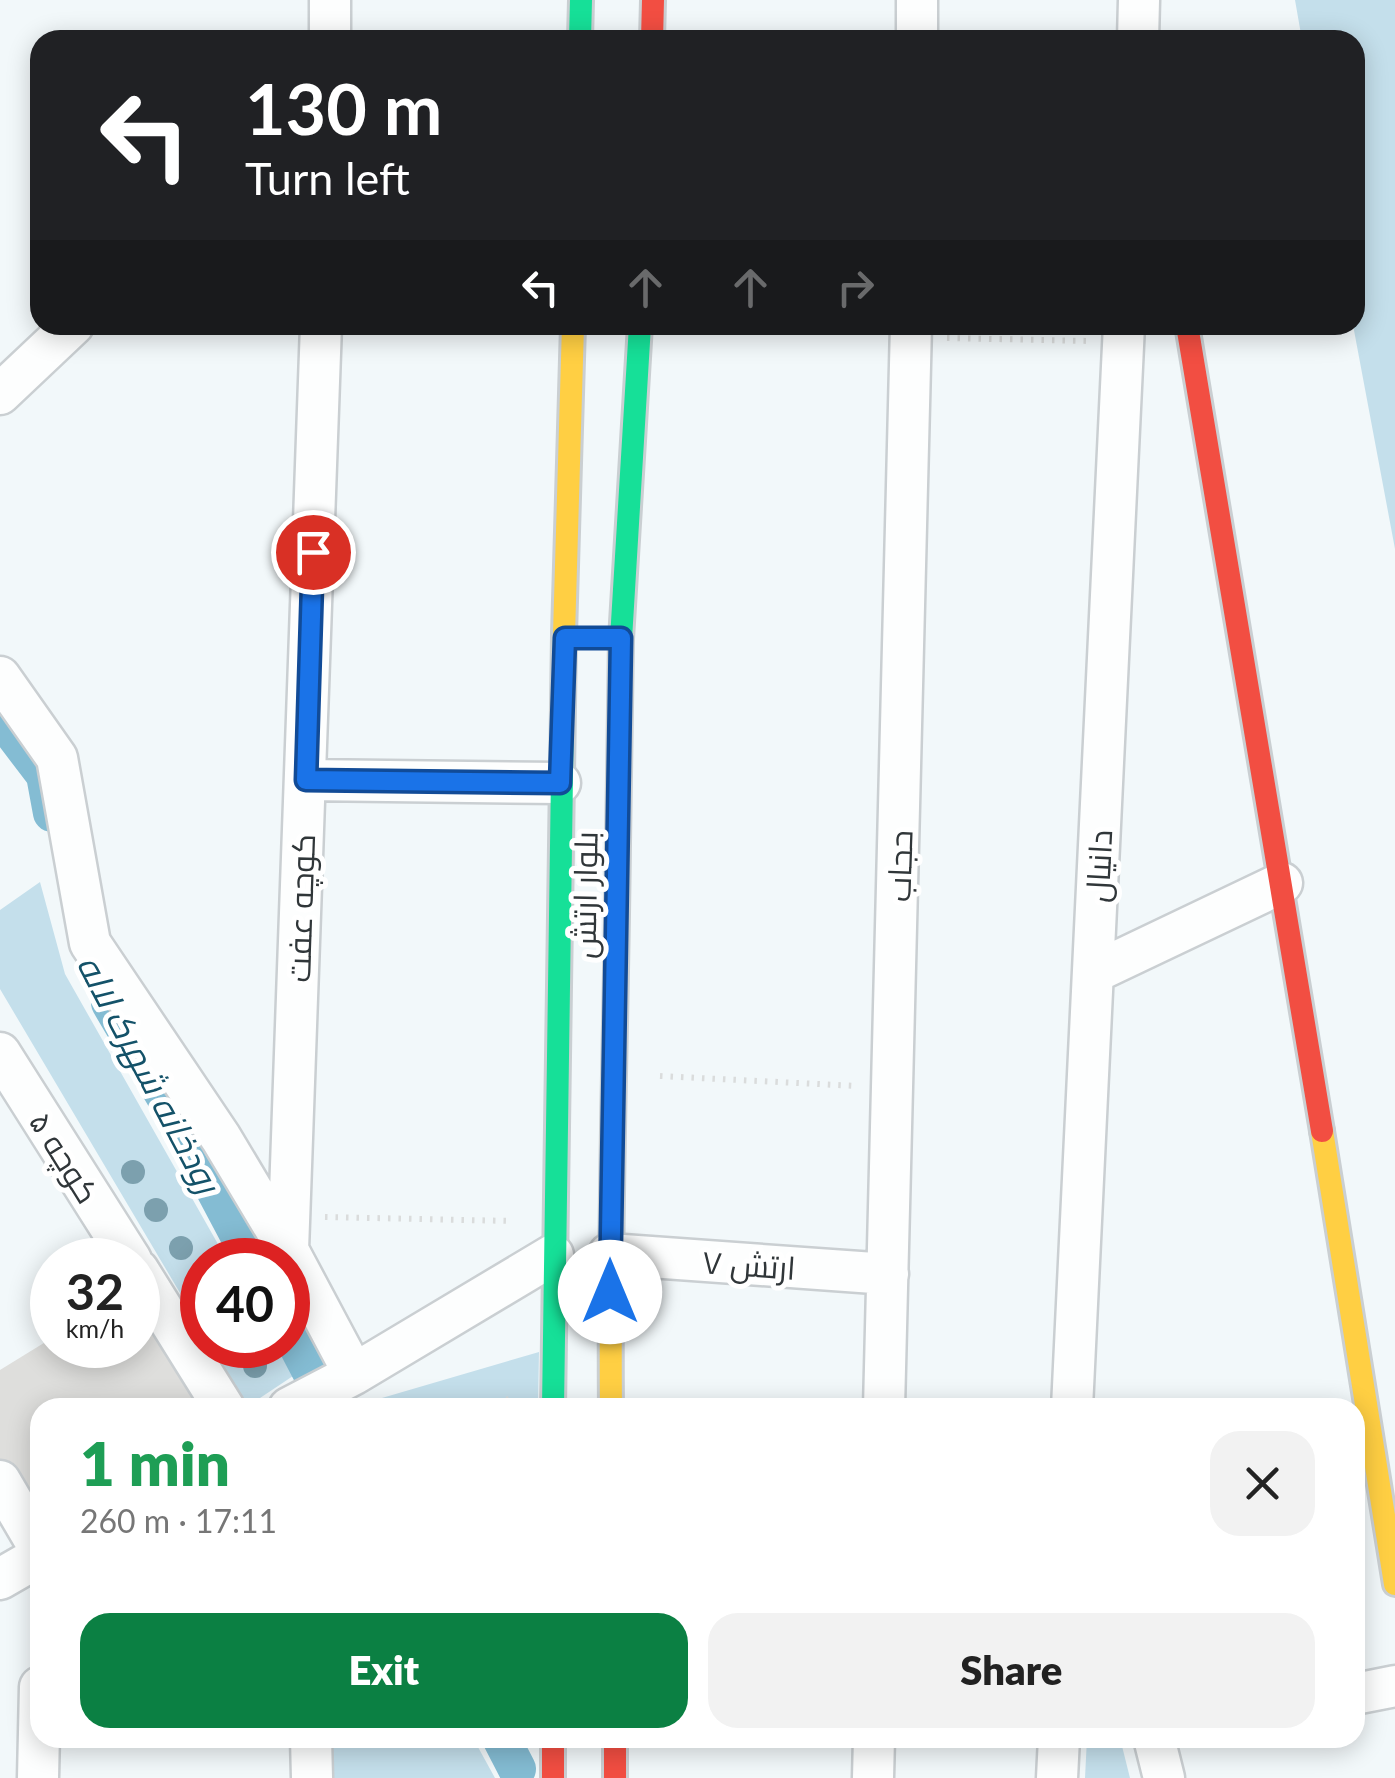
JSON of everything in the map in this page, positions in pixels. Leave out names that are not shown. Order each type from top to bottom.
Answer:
[{"type":"street","points":[[330,0],[330,30]]},
{"type":"street","points":[[580,30],[581,0]]},
{"type":"street","points":[[652,30],[653,0]]},
{"type":"street","points":[[916,30],[917,0]]},
{"type":"street","points":[[1138,30],[1139,0]]},
{"type":"street","points":[[0,394],[62,335]]},
{"type":"street","name":"کوچه عفت","points":[[288,1233],[320,335]]},
{"type":"street","name":"بلوار ارتش","points":[[574,335],[614,1074],[614,1176],[575,1248],[609,1398]]},
{"type":"street","name":"بلوار ارتش","points":[[554,1398],[575,1248],[560,783],[593,638],[638,335]]},
{"type":"street","name":"حجاب","points":[[884,1398],[911,335]]},
{"type":"street","name":"دانیال","points":[[1072,1398],[1124,335]]},
{"type":"street","points":[[1189,335],[1395,1584]]},
{"type":"street","points":[[0,677],[57,758],[90,943],[288,1233],[345,1379]]},
{"type":"street","points":[[306,780],[560,783]]},
{"type":"street","points":[[1093,973],[1282,882]]},
{"type":"street","name":"کوچه ۵","points":[[0,1053],[117,1238]]},
{"type":"street","points":[[308,1398],[575,1248]]},
{"type":"street","name":"ارتش ۷","points":[[575,1248],[888,1274]]},
{"type":"street","points":[[160,1305],[218,1398]]},
{"type":"street","points":[[0,1482],[30,1534]]},
{"type":"street","points":[[0,1579],[30,1559]]},
{"type":"street","points":[[1365,1692],[1395,1686]]},
{"type":"street","points":[[38,1778],[39,1748]]},
{"type":"street","points":[[311,1748],[312,1778]]},
{"type":"street","points":[[553,1748],[553,1778]]},
{"type":"street","points":[[872,1778],[874,1748]]},
{"type":"street","points":[[1057,1778],[1058,1748]]},
{"type":"street","points":[[1156,1748],[1164,1778]]},
{"type":"path","points":[[614,1074],[893,1088]]},
{"type":"path","points":[[288,1233],[575,1248]]},
{"type":"shaded area","points":[[1295,0],[1395,0],[1395,549],[1355,335],[1365,335],[1365,30],[1300,30]]},
{"type":"shaded area","points":[[40,882],[65,974],[215,1238],[180,1238],[180,1293],[160,1259],[160,1238],[148,1238],[0,989],[0,910]]},
{"type":"shaded area","points":[[539,1352],[538,1398],[382,1398]]},
{"type":"shaded area","points":[[225,1368],[288,1368],[293,1376],[260,1398],[243,1398]]},
{"type":"shaded area","points":[[329,1748],[478,1748],[495,1778],[330,1778]]},
{"type":"shaded area","points":[[1086,1748],[1122,1748],[1130,1778],[1085,1778]]},
{"type":"building","points":[[160,1327],[180,1359],[180,1368],[185,1368],[204,1398],[30,1398],[30,1513],[0,1464],[0,1370],[30,1352],[30,1368],[160,1368]]},
{"type":"waterway","name":"رودخانه شهرک لاله","points":[[0,716],[45,775],[52,813]]},
{"type":"waterway","name":"رودخانه شهرک لاله","points":[[110,1003],[240,1238]]},
{"type":"waterway","name":"رودخانه شهرک لاله","points":[[309,1368],[325,1398]]},
{"type":"waterway","name":"رودخانه شهرک لاله","points":[[506,1748],[517,1769]]},
{"type":"traffic: fast","points":[[580,30],[581,0]]},
{"type":"traffic: fast","points":[[618,843],[621,639],[639,335]]},
{"type":"traffic: fast","points":[[553,1398],[564,635]]},
{"type":"traffic: slow","points":[[564,635],[573,335]]},
{"type":"traffic: slow","points":[[611,1398],[618,843]]},
{"type":"traffic: slow","points":[[1322,1131],[1395,1584]]},
{"type":"traffic: jam","points":[[652,30],[653,0]]},
{"type":"traffic: jam","points":[[1189,335],[1322,1131]]},
{"type":"traffic: jam","points":[[553,1748],[553,1778]]},
{"type":"traffic: jam","points":[[615,1748],[615,1778]]},
{"type":"route","points":[[313,552],[306,780],[560,783],[565,638],[621,638],[610,1292]]}]
